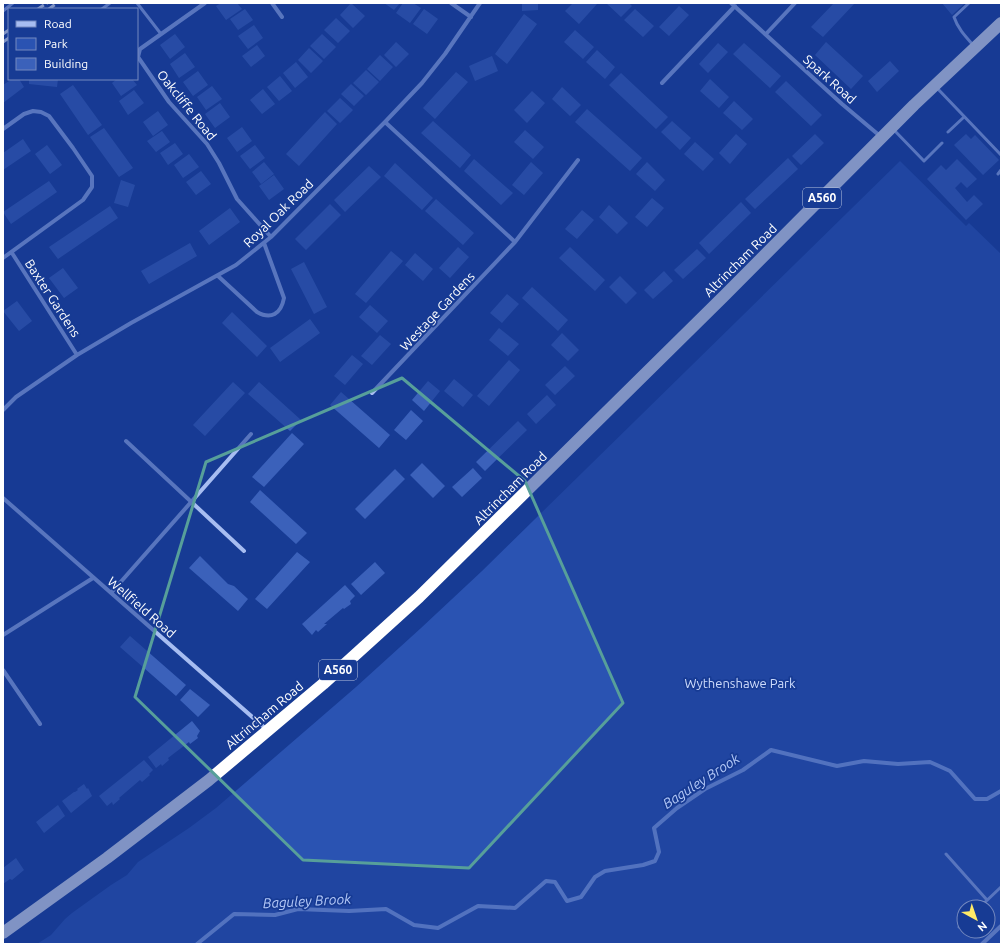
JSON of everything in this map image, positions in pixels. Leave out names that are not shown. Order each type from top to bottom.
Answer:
[{"type":"highway","name":"Altrincham Road","points":[[3,933],[168,812],[209,780],[379,634],[452,565],[724,296],[934,85],[1001,23]]},
{"type":"street","name":"Oakcliffe Road","points":[[205,3],[140,49],[138,56],[169,102],[207,144],[219,163],[237,198],[271,237]]},
{"type":"street","points":[[272,3],[282,17]]},
{"type":"street","points":[[451,3],[471,17]]},
{"type":"street","name":"Royal Oak Road","points":[[3,410],[16,397],[77,355],[131,323],[218,276],[236,265],[264,243],[422,83],[445,54],[480,3]]},
{"type":"street","points":[[766,34],[795,3]]},
{"type":"street","points":[[662,84],[733,5]]},
{"type":"street","name":"Spark Road","points":[[733,5],[842,104],[882,138]]},
{"type":"street","name":"Baxter Gardens","points":[[3,129],[24,114],[33,111],[41,112],[49,116],[92,176],[92,187],[83,200],[12,253],[3,258]]},
{"type":"street","points":[[385,122],[515,242]]},
{"type":"street","name":"Westage Gardens","points":[[372,393],[515,242],[578,160]]},
{"type":"street","points":[[218,276],[257,312],[264,316],[272,316],[279,311],[284,298],[264,243]]},
{"type":"street","name":"Baxter Gardens","points":[[12,253],[77,355]]},
{"type":"street","points":[[110,593],[251,434]]},
{"type":"street","points":[[126,441],[244,551]]},
{"type":"street","name":"Wellfield Road","points":[[3,498],[268,730]]},
{"type":"street","points":[[3,635],[93,578]]},
{"type":"street","points":[[3,670],[40,724]]},
{"type":"street","points":[[982,944],[1001,926]]},
{"type":"lane","points":[[3,11],[13,3]]},
{"type":"lane","points":[[137,3],[161,34]]},
{"type":"lane","points":[[969,3],[954,17],[963,33],[975,46]]},
{"type":"lane","points":[[934,85],[1001,155]]},
{"type":"lane","points":[[948,132],[964,116]]},
{"type":"lane","points":[[891,128],[924,161],[942,143]]},
{"type":"lane","points":[[998,174],[1001,170]]},
{"type":"lane","points":[[946,854],[986,899]]},
{"type":"lane","points":[[988,899],[1001,887]]},
{"type":"highlighted area","points":[[402,378],[525,481],[623,703],[469,868],[303,860],[135,697],[206,462]]},
{"type":"green space","name":"Wythenshawe Park","points":[[900,161],[966,226],[969,223],[1001,254],[1001,944],[37,944],[51,935],[72,913],[127,875],[138,862],[216,808],[356,687],[482,571]]},
{"type":"building","points":[[221,3],[237,3],[242,9],[226,20],[216,6]]},
{"type":"building","points":[[351,3],[365,16],[353,28],[340,15]]},
{"type":"building","points":[[384,3],[400,3],[394,10]]},
{"type":"building","points":[[403,3],[413,3],[421,8],[410,23],[396,13]]},
{"type":"building","points":[[522,3],[538,3],[538,10],[522,11]]},
{"type":"building","points":[[573,3],[597,4],[579,24],[565,11]]},
{"type":"building","points":[[606,3],[629,3],[632,6],[621,17]]},
{"type":"building","points":[[834,3],[855,3],[823,37],[811,27]]},
{"type":"building","points":[[942,3],[965,3],[952,15]]},
{"type":"building","points":[[679,6],[689,15],[669,36],[659,27]]},
{"type":"building","points":[[245,9],[253,20],[238,30],[230,19]]},
{"type":"building","points":[[424,9],[438,19],[427,34],[413,24]]},
{"type":"building","points":[[635,9],[654,26],[643,37],[624,20]]},
{"type":"building","points":[[524,14],[537,24],[507,64],[495,54]]},
{"type":"building","points":[[336,18],[350,31],[338,43],[324,30]]},
{"type":"building","points":[[254,25],[263,38],[248,49],[238,36]]},
{"type":"building","points":[[575,30],[594,47],[583,59],[564,42]]},
{"type":"building","points":[[175,34],[185,47],[170,59],[160,45]]},
{"type":"building","points":[[322,34],[336,47],[324,59],[310,46]]},
{"type":"building","points":[[396,42],[409,54],[396,67],[384,55]]},
{"type":"building","points":[[826,42],[863,76],[851,89],[815,55]]},
{"type":"building","points":[[718,43],[728,52],[708,73],[699,64]]},
{"type":"building","points":[[744,43],[781,76],[770,88],[733,54]]},
{"type":"building","points":[[257,45],[265,56],[251,67],[242,56]]},
{"type":"building","points":[[309,48],[323,61],[311,73],[298,60]]},
{"type":"building","points":[[597,50],[615,67],[605,79],[586,62]]},
{"type":"building","points":[[185,53],[195,67],[179,78],[170,64]]},
{"type":"building","points":[[380,55],[393,67],[380,81],[367,69]]},
{"type":"building","points":[[492,56],[498,71],[475,81],[469,66]]},
{"type":"building","points":[[890,61],[899,71],[877,92],[868,81]]},
{"type":"building","points":[[296,62],[308,77],[295,88],[283,73]]},
{"type":"building","points":[[366,70],[379,82],[366,95],[353,83]]},
{"type":"building","points":[[198,71],[208,85],[193,96],[183,82]]},
{"type":"building","points":[[456,72],[468,82],[435,119],[423,108]]},
{"type":"building","points":[[621,73],[668,117],[656,129],[609,85]]},
{"type":"building","points":[[280,76],[292,91],[279,101],[267,87]]},
{"type":"building","points":[[710,79],[729,97],[719,108],[700,91]]},
{"type":"building","points":[[10,80],[20,80],[24,87],[3,103],[3,85]]},
{"type":"building","points":[[29,80],[58,80],[57,87],[29,84]]},
{"type":"building","points":[[116,80],[133,80],[137,85],[121,96],[112,83]]},
{"type":"building","points":[[786,81],[822,115],[811,126],[775,92]]},
{"type":"building","points":[[351,84],[364,96],[354,106],[341,94]]},
{"type":"building","points":[[73,85],[102,125],[88,135],[60,94]]},
{"type":"building","points":[[212,86],[222,99],[206,110],[197,97]]},
{"type":"building","points":[[562,87],[581,105],[570,116],[552,99]]},
{"type":"building","points":[[263,89],[275,104],[262,114],[250,100]]},
{"type":"building","points":[[134,90],[144,103],[128,115],[119,101]]},
{"type":"building","points":[[532,91],[545,103],[527,123],[514,110]]},
{"type":"building","points":[[340,98],[353,110],[340,123],[327,111]]},
{"type":"building","points":[[734,101],[753,119],[742,130],[723,113]]},
{"type":"building","points":[[220,103],[230,117],[215,128],[205,114]]},
{"type":"building","points":[[587,109],[642,158],[630,171],[575,122]]},
{"type":"building","points":[[158,111],[168,125],[153,136],[143,122]]},
{"type":"building","points":[[325,112],[337,124],[299,166],[286,154]]},
{"type":"building","points":[[433,121],[471,155],[460,168],[421,133]]},
{"type":"building","points":[[672,121],[691,138],[680,150],[661,132]]},
{"type":"building","points":[[242,127],[252,141],[237,152],[227,138]]},
{"type":"building","points":[[104,128],[133,168],[119,177],[90,137]]},
{"type":"building","points":[[525,130],[544,147],[533,159],[514,142]]},
{"type":"building","points":[[162,131],[170,142],[156,152],[147,141]]},
{"type":"building","points":[[736,134],[747,144],[730,164],[719,153]]},
{"type":"building","points":[[815,134],[824,143],[801,165],[792,156]]},
{"type":"building","points":[[966,134],[971,139],[975,135],[999,160],[983,175],[954,145]]},
{"type":"building","points":[[23,139],[31,151],[3,170],[3,153]]},
{"type":"building","points":[[695,142],[714,159],[703,171],[684,154]]},
{"type":"building","points":[[175,143],[183,154],[168,165],[160,153]]},
{"type":"building","points":[[47,145],[62,165],[50,174],[35,154]]},
{"type":"building","points":[[255,145],[265,158],[250,169],[240,156]]},
{"type":"building","points":[[189,154],[199,167],[183,178],[174,165]]},
{"type":"building","points":[[788,158],[798,169],[755,209],[745,199]]},
{"type":"building","points":[[474,159],[513,193],[501,205],[464,171]]},
{"type":"building","points":[[957,159],[977,179],[967,188],[961,182],[955,188],[967,202],[974,195],[983,204],[966,220],[927,179],[941,165],[946,170]]},
{"type":"building","points":[[264,162],[274,174],[261,184],[252,172]]},
{"type":"building","points":[[531,162],[543,173],[524,195],[512,185]]},
{"type":"building","points":[[647,162],[665,180],[655,191],[636,174]]},
{"type":"building","points":[[395,163],[433,198],[422,210],[384,176]]},
{"type":"building","points":[[369,166],[381,177],[345,212],[334,200]]},
{"type":"building","points":[[201,171],[211,184],[196,195],[186,182]]},
{"type":"building","points":[[274,175],[284,189],[269,200],[259,186]]},
{"type":"building","points":[[121,180],[135,185],[128,207],[114,203]]},
{"type":"building","points":[[49,181],[57,192],[11,224],[3,212]]},
{"type":"building","points":[[652,198],[664,208],[647,227],[635,217]]},
{"type":"building","points":[[436,199],[474,233],[463,245],[425,211]]},
{"type":"building","points":[[741,202],[751,213],[709,254],[699,243]]},
{"type":"building","points":[[330,204],[341,215],[306,250],[295,239]]},
{"type":"building","points":[[609,205],[628,223],[617,234],[599,217]]},
{"type":"building","points":[[110,206],[118,218],[58,259],[49,247]]},
{"type":"building","points":[[230,208],[240,222],[209,245],[199,231]]},
{"type":"building","points":[[582,210],[594,220],[577,239],[565,229]]},
{"type":"building","points":[[190,243],[197,256],[149,284],[141,271]]},
{"type":"building","points":[[458,247],[469,257],[450,278],[439,268]]},
{"type":"building","points":[[570,247],[605,280],[595,291],[559,258]]},
{"type":"building","points":[[697,249],[706,258],[683,279],[674,270]]},
{"type":"building","points":[[391,251],[403,261],[366,303],[355,294]]},
{"type":"building","points":[[415,253],[433,269],[423,281],[405,265]]},
{"type":"building","points":[[304,262],[327,307],[314,314],[291,269]]},
{"type":"building","points":[[63,268],[78,288],[64,298],[49,278]]},
{"type":"building","points":[[664,271],[673,281],[653,299],[644,290]]},
{"type":"building","points":[[620,276],[637,293],[626,304],[609,287]]},
{"type":"building","points":[[532,287],[568,320],[558,331],[522,298]]},
{"type":"building","points":[[507,294],[519,304],[502,323],[490,313]]},
{"type":"building","points":[[17,301],[32,321],[19,331],[3,311]]},
{"type":"building","points":[[370,305],[388,321],[377,333],[359,317]]},
{"type":"building","points":[[232,312],[267,346],[257,357],[222,323]]},
{"type":"building","points":[[310,319],[320,333],[280,362],[270,348]]},
{"type":"building","points":[[499,328],[519,344],[508,356],[489,340]]},
{"type":"building","points":[[562,333],[579,350],[568,361],[551,345]]},
{"type":"building","points":[[380,335],[391,344],[372,365],[361,356]]},
{"type":"building","points":[[352,355],[363,364],[345,385],[334,376]]},
{"type":"building","points":[[509,360],[520,370],[489,406],[477,396]]},
{"type":"building","points":[[565,366],[575,376],[555,395],[545,385]]},
{"type":"building","points":[[454,379],[473,395],[463,407],[444,391]]},
{"type":"building","points":[[428,381],[440,391],[424,411],[412,400]]},
{"type":"building","points":[[233,382],[245,393],[205,436],[193,425]]},
{"type":"building","points":[[259,382],[301,420],[290,431],[248,394]]},
{"type":"building","points":[[341,392],[390,435],[379,448],[330,405]]},
{"type":"building","points":[[547,395],[556,405],[536,424],[527,414]]},
{"type":"building","points":[[411,410],[423,421],[406,440],[394,430]]},
{"type":"building","points":[[518,421],[527,430],[485,471],[476,462]]},
{"type":"building","points":[[292,433],[304,444],[264,487],[252,477]]},
{"type":"building","points":[[422,463],[445,486],[433,498],[410,475]]},
{"type":"building","points":[[473,468],[482,478],[462,497],[452,487]]},
{"type":"building","points":[[395,469],[405,479],[365,519],[355,509]]},
{"type":"building","points":[[260,490],[307,533],[296,544],[250,502]]},
{"type":"building","points":[[297,552],[310,562],[267,609],[255,599]]},
{"type":"building","points":[[200,556],[228,584],[234,586],[248,599],[238,611],[189,568]]},
{"type":"building","points":[[375,562],[385,573],[361,595],[351,584]]},
{"type":"building","points":[[345,585],[355,596],[350,601],[351,604],[344,609],[343,608],[324,624],[327,624],[318,632],[316,630],[312,635],[302,624]]},
{"type":"building","points":[[130,636],[186,685],[176,696],[120,647]]},
{"type":"building","points":[[190,689],[210,705],[198,717],[180,700]]},
{"type":"building","points":[[192,721],[200,731],[197,736],[198,738],[190,744],[189,742],[168,758],[169,760],[162,766],[161,764],[156,768],[148,757]]},
{"type":"building","points":[[144,760],[153,770],[149,774],[150,775],[142,782],[140,780],[113,805],[112,802],[107,806],[99,796]]},
{"type":"building","points":[[84,784],[92,796],[71,813],[62,801]]},
{"type":"building","points":[[58,805],[65,816],[44,833],[36,822]]},
{"type":"building","points":[[16,858],[24,870],[12,880],[10,879],[3,884],[3,868]]},
{"type":"waterway","name":"Baguley Brook","points":[[197,944],[234,914],[275,915],[298,909],[349,911],[386,909],[414,925],[438,928],[478,906],[515,908],[546,881],[555,882],[567,901],[581,897],[595,877],[605,871],[643,865],[655,861],[659,852],[654,828],[677,808],[705,789],[743,770],[771,750],[837,766],[864,761],[898,764],[930,762],[950,771],[975,799],[987,799],[1001,791]]},
{"type":"railway","points":[[40,8],[47,3]]},
{"type":"railway","points":[[50,8],[57,3]]},
{"type":"railway","points":[[3,34],[8,31]]},
{"type":"railway","points":[[3,42],[8,39]]}]
